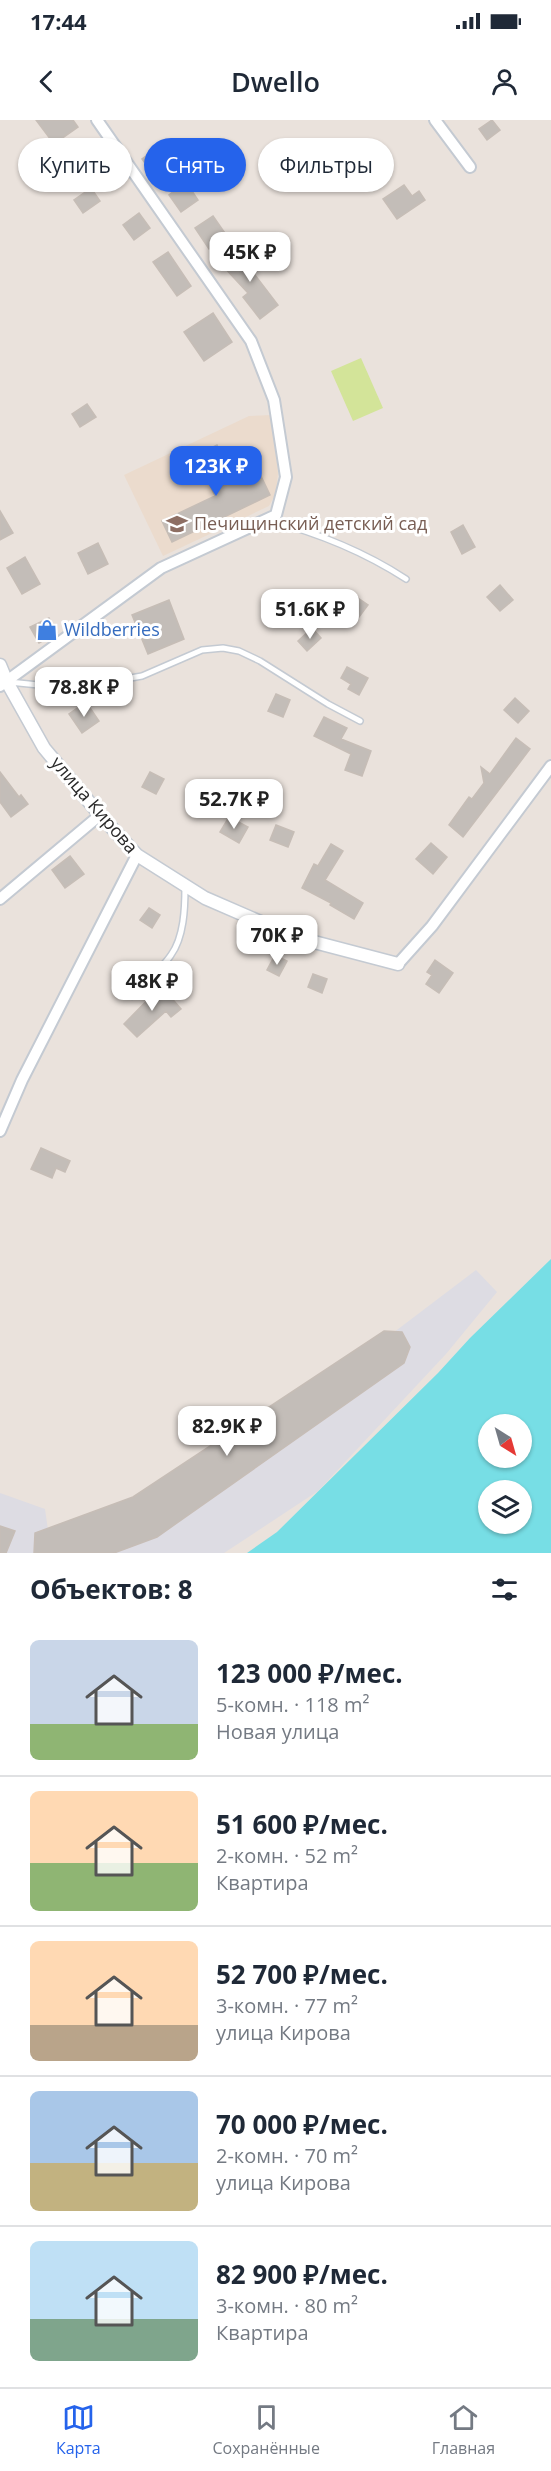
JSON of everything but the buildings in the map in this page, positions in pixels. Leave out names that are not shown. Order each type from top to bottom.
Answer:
[{"type":"street","points":[[4,684],[161,568],[271,517],[286,477],[274,400],[251,341],[97,120]]},
{"type":"street","points":[[435,120],[470,167]]},
{"type":"street","name":"улица Кирова","points":[[0,665],[4,684],[44,748],[137,855],[205,898],[295,937],[398,964]]},
{"type":"street","points":[[398,964],[432,926],[551,766]]},
{"type":"street","points":[[0,899],[100,815]]},
{"type":"street","points":[[0,1131],[22,1080],[137,855]]},
{"type":"lane","points":[[271,517],[356,549],[406,579]]},
{"type":"lane","points":[[4,684],[68,688],[90,685],[142,676],[202,650],[223,648],[238,651],[260,661],[328,704],[360,721]]},
{"type":"lane","points":[[132,996],[170,957],[176,947],[185,905],[185,885]]},
{"type":"shaded area","points":[[272,415],[278,473],[276,493],[269,506],[163,556],[124,475],[249,416]]},
{"type":"shaded area","points":[[476,1270],[497,1292],[446,1354],[318,1491],[224,1553],[0,1553],[0,1493],[45,1509],[48,1530],[132,1503],[389,1336]]},
{"type":"green space","points":[[361,358],[383,408],[353,421],[331,371]]},
{"type":"water","points":[[551,1259],[551,1553],[247,1553],[277,1532],[438,1373],[470,1338]]},
{"type":"place","name":"Печищинский детский сад","points":[[177,524]]},
{"type":"place","name":"Wildberries","points":[[47,630]]}]
